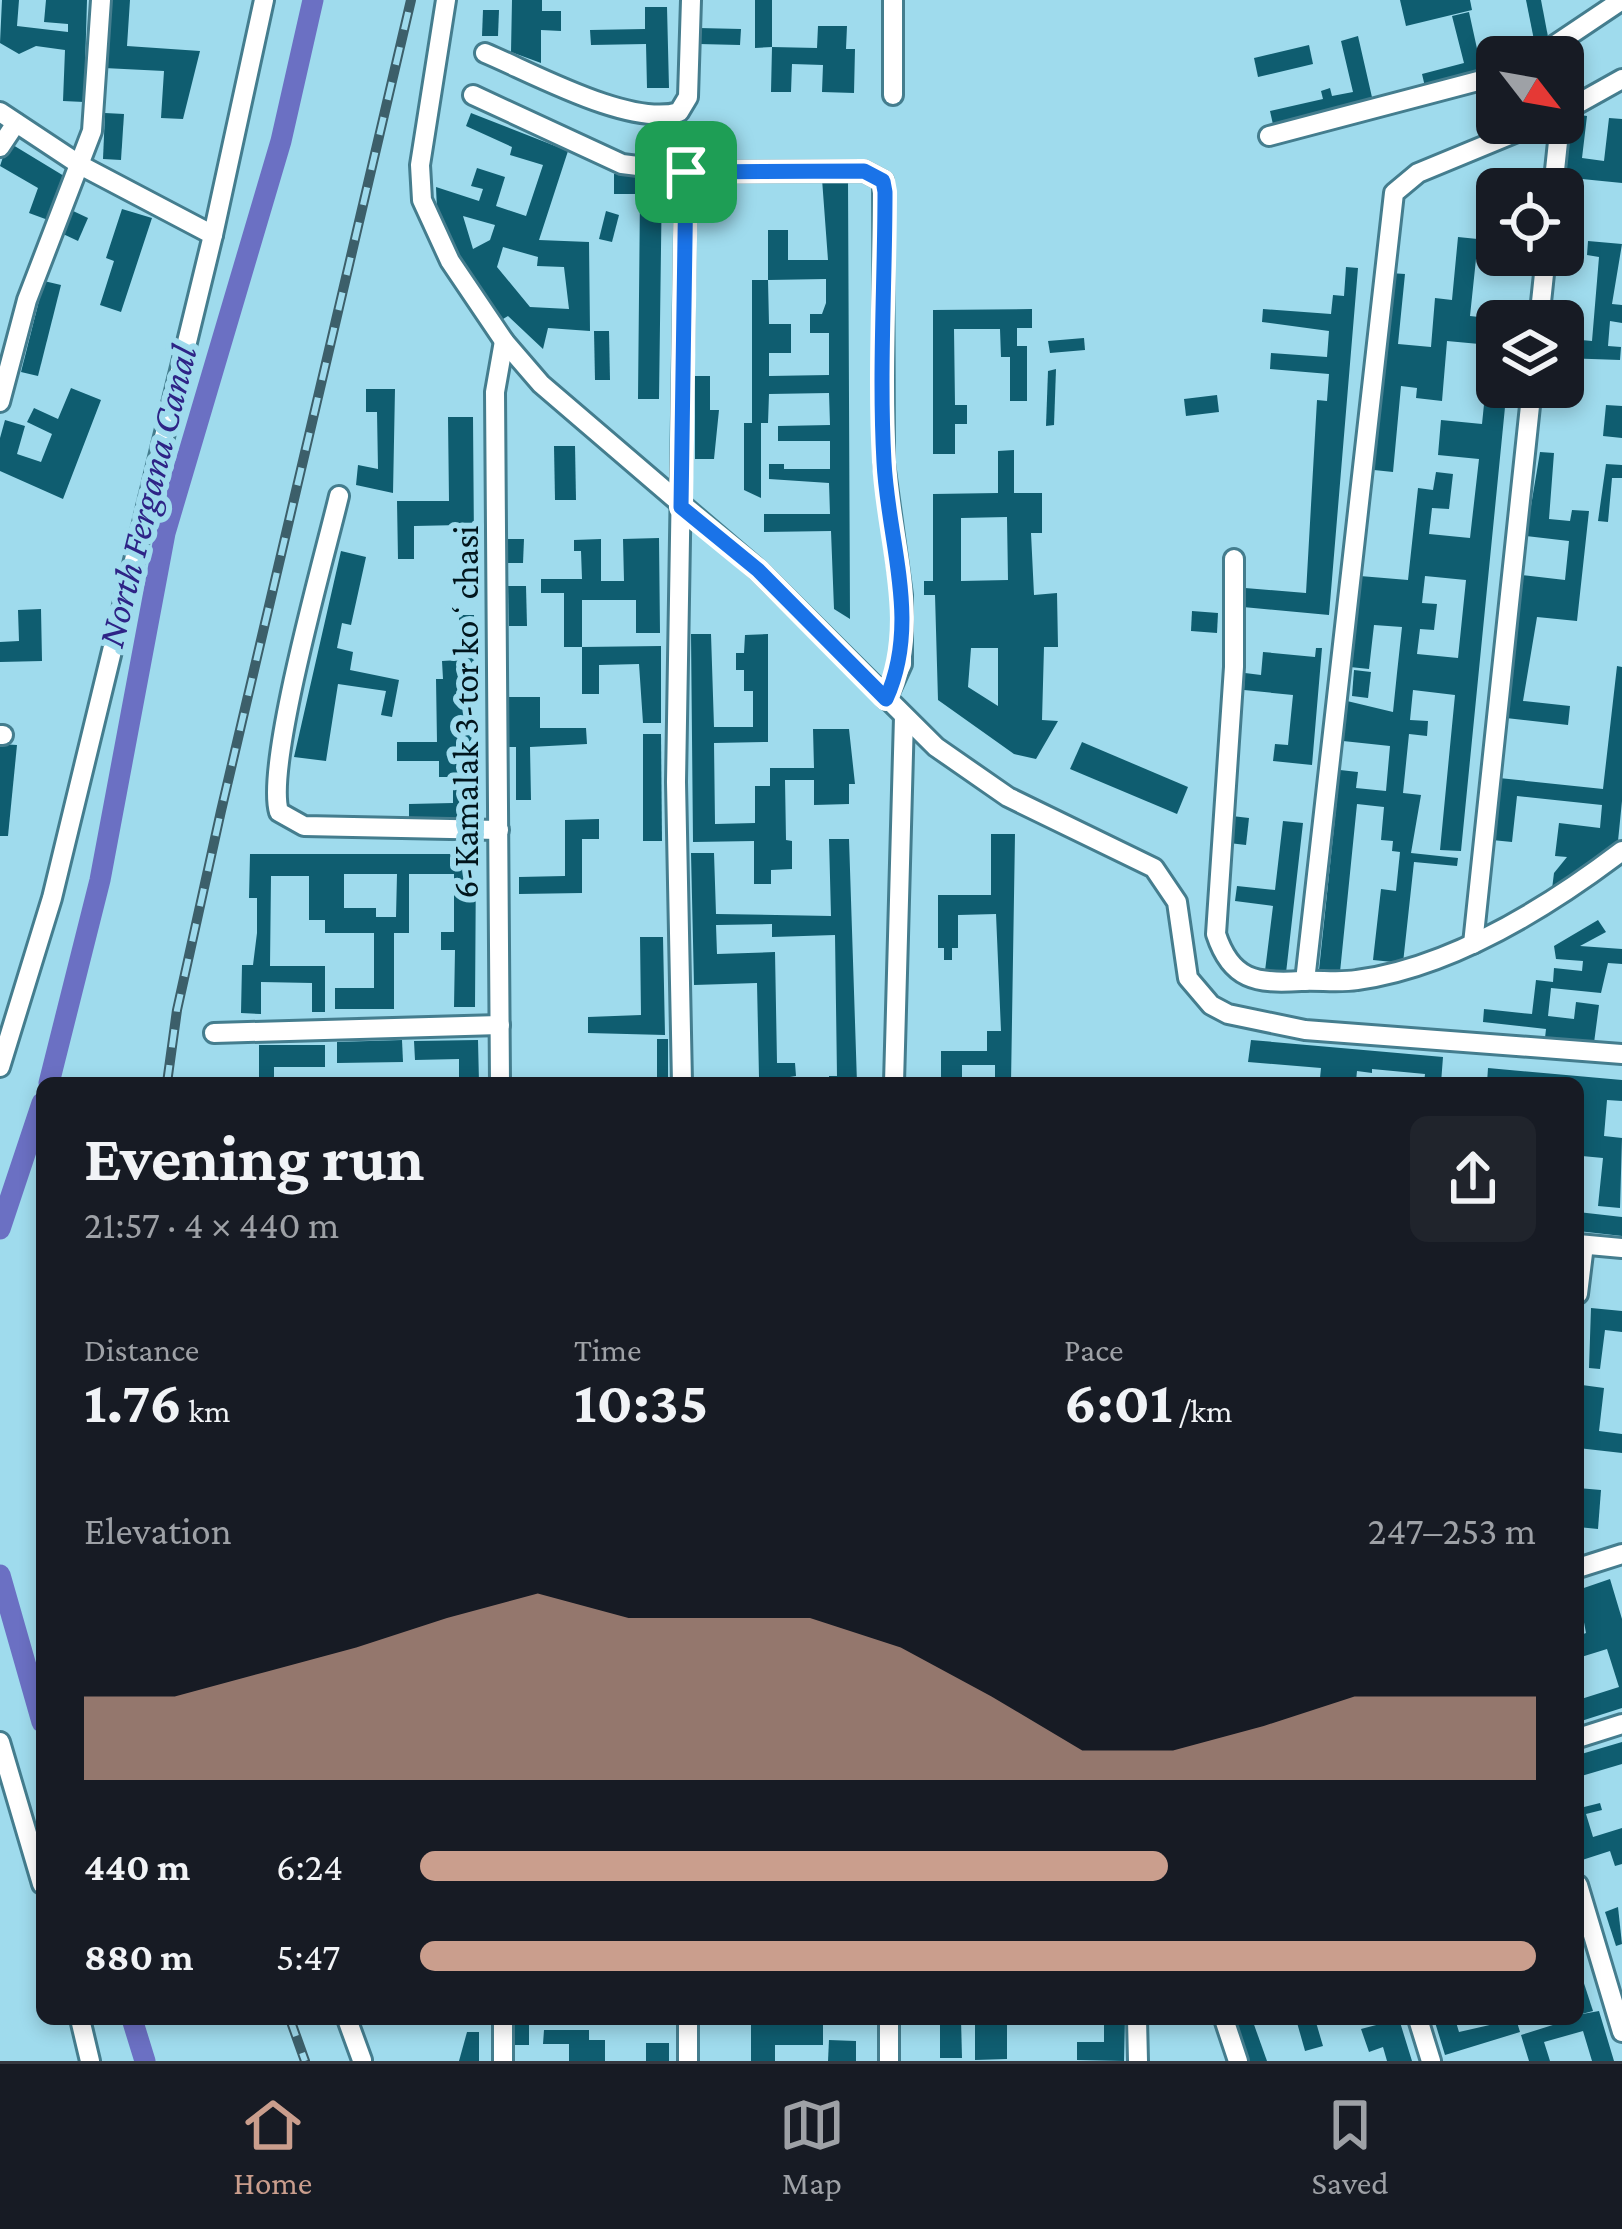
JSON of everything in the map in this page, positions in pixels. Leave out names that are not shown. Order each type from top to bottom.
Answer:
[{"type":"street","points":[[0,402],[27,300],[92,131],[101,0]]},
{"type":"street","points":[[0,1067],[52,898],[213,235],[264,0]]},
{"type":"street","points":[[446,0],[420,165],[422,200],[450,261],[504,341],[541,384],[758,570],[904,717],[1008,797],[1154,868],[1177,902],[1188,978],[1211,1005],[1228,1014],[1305,1030],[1622,1054]]},
{"type":"street","points":[[485,53],[636,114],[670,115],[688,97],[692,0]]},
{"type":"street","points":[[893,0],[893,95]]},
{"type":"street","points":[[1568,36],[1622,0]]},
{"type":"street","points":[[1584,100],[1622,79]]},
{"type":"street","points":[[1269,136],[1476,82]]},
{"type":"street","points":[[473,95],[622,164],[686,172],[864,171],[883,181],[884,463],[902,595],[902,664],[886,699]]},
{"type":"street","points":[[0,147],[8,117],[80,165],[213,235]]},
{"type":"street","points":[[1305,981],[1394,193],[1418,172],[1487,144]]},
{"type":"street","points":[[682,1077],[676,782],[686,172]]},
{"type":"street","name":"6-Kamalak 3-tor koʻchasi","points":[[500,1077],[495,392],[504,341]]},
{"type":"street","points":[[1472,944],[1530,408]]},
{"type":"street","points":[[339,496],[295,676],[278,786],[279,812],[304,826],[499,830]]},
{"type":"street","points":[[1234,559],[1234,667],[1216,934],[1237,973],[1250,981],[1354,981],[1400,972],[1472,944],[1622,851]]},
{"type":"street","points":[[894,1077],[904,717]]},
{"type":"street","points":[[214,1034],[500,1025]]},
{"type":"street","points":[[1584,1245],[1622,1248]]},
{"type":"street","points":[[1584,1566],[1622,1554]]},
{"type":"street","points":[[1584,1736],[1622,1724]]},
{"type":"street","points":[[0,1742],[36,1864]]},
{"type":"street","points":[[1584,1905],[1622,2032]]},
{"type":"street","points":[[81,2025],[90,2061]]},
{"type":"street","points":[[349,2025],[362,2060]]},
{"type":"street","points":[[503,2025],[503,2061]]},
{"type":"street","points":[[688,2025],[688,2061]]},
{"type":"street","points":[[889,2061],[890,2025]]},
{"type":"street","points":[[1137,2025],[1138,2061]]},
{"type":"street","points":[[1227,2025],[1238,2061]]},
{"type":"street","points":[[1420,2025],[1431,2061]]},
{"type":"building","points":[[2,0],[19,0],[17,26],[68,32],[68,24],[44,22],[46,0],[87,0],[84,102],[63,101],[65,50],[36,46],[19,54],[0,43]]},
{"type":"building","points":[[109,0],[130,0],[127,46],[200,51],[183,119],[161,118],[164,71],[104,68]]},
{"type":"building","points":[[512,0],[542,0],[542,11],[561,11],[561,31],[541,30],[541,63],[511,52]]},
{"type":"building","points":[[755,0],[772,0],[772,47],[755,48]]},
{"type":"building","points":[[1400,0],[1470,0],[1472,10],[1406,26]]},
{"type":"building","points":[[1526,0],[1541,0],[1548,36],[1533,36]]},
{"type":"building","points":[[645,7],[667,7],[669,88],[647,88],[646,44],[591,45],[590,30],[645,29]]},
{"type":"building","points":[[483,10],[499,10],[498,36],[482,36]]},
{"type":"building","points":[[1469,12],[1476,78],[1426,91],[1422,74],[1464,63],[1452,16]]},
{"type":"building","points":[[818,26],[847,26],[846,49],[855,49],[854,93],[822,92],[823,65],[792,64],[791,92],[771,92],[772,47],[817,48]]},
{"type":"building","points":[[699,28],[741,29],[740,45],[699,44]]},
{"type":"building","points":[[1358,36],[1374,106],[1274,129],[1270,111],[1323,99],[1321,91],[1330,88],[1332,96],[1353,92],[1341,41]]},
{"type":"building","points":[[1309,45],[1313,64],[1258,77],[1254,58]]},
{"type":"building","points":[[105,113],[124,114],[121,160],[103,159]]},
{"type":"building","points":[[471,113],[568,151],[539,240],[589,242],[590,331],[548,328],[543,349],[508,316],[503,319],[462,262],[456,264],[437,210],[436,187],[479,201],[483,189],[471,186],[477,168],[505,177],[496,206],[526,216],[543,165],[510,155],[512,147],[466,126]],"holes":[[[463,216],[495,225],[490,240],[473,249]],[[503,247],[538,257],[537,266],[564,267],[569,309],[530,307],[497,267]]]},
{"type":"building","points":[[1609,118],[1622,119],[1622,183],[1584,179],[1584,168],[1561,168],[1564,144],[1584,144],[1582,158],[1604,161]]},
{"type":"building","points":[[8,142],[64,176],[48,220],[29,213],[38,188],[0,166]]},
{"type":"building","points":[[614,174],[662,174],[659,399],[638,399],[640,194],[614,194]]},
{"type":"building","points":[[822,179],[848,179],[850,619],[834,609],[831,531],[764,532],[764,514],[830,514],[829,483],[769,479],[769,464],[784,464],[784,469],[830,469],[830,441],[778,441],[778,426],[830,425],[829,393],[769,394],[768,423],[761,423],[761,498],[744,490],[744,423],[752,423],[752,280],[768,280],[768,230],[788,230],[788,260],[828,260]],"holes":[[[826,279],[826,303],[822,314],[810,314],[810,333],[829,333],[829,375],[769,376],[769,353],[791,353],[791,324],[769,324],[768,280]]]},
{"type":"building","points":[[122,209],[152,218],[121,312],[100,305],[114,261],[106,258]]},
{"type":"building","points":[[71,210],[88,218],[78,241],[61,233]]},
{"type":"building","points":[[606,211],[619,215],[612,242],[599,239]]},
{"type":"building","points":[[1458,237],[1476,239],[1470,316],[1476,317],[1476,344],[1447,341],[1442,401],[1416,398],[1417,388],[1401,386],[1393,472],[1374,470],[1390,273],[1405,274],[1398,344],[1431,347],[1435,298],[1452,300]]},
{"type":"building","points":[[1588,241],[1622,244],[1612,304],[1622,305],[1622,323],[1610,321],[1608,346],[1621,347],[1620,360],[1584,359],[1584,340],[1592,341],[1599,257],[1587,255]]},
{"type":"building","points":[[1346,267],[1358,268],[1329,615],[1243,607],[1245,588],[1306,593],[1317,400],[1327,401],[1329,374],[1270,369],[1271,353],[1327,357],[1329,331],[1262,322],[1263,309],[1331,314],[1333,295],[1344,296]]},
{"type":"building","points":[[44,281],[61,285],[38,376],[21,372]]},
{"type":"building","points":[[1032,309],[1032,328],[1017,328],[1017,346],[1027,346],[1027,401],[1010,401],[1010,357],[1001,357],[1000,329],[954,329],[955,405],[967,405],[967,424],[955,424],[955,454],[933,454],[933,310]]},
{"type":"building","points":[[594,331],[609,331],[610,380],[595,380]]},
{"type":"building","points":[[1084,338],[1085,350],[1050,353],[1048,341]]},
{"type":"building","points":[[1056,369],[1054,425],[1046,426],[1048,371]]},
{"type":"building","points":[[695,376],[710,376],[710,410],[719,410],[714,459],[695,459]]},
{"type":"building","points":[[71,388],[101,400],[63,499],[0,471],[0,438],[5,420],[25,426],[17,454],[41,462],[52,434],[27,422],[34,408],[58,419]]},
{"type":"building","points":[[366,389],[395,389],[393,493],[356,485],[358,465],[378,469],[377,412],[366,412]]},
{"type":"building","points":[[1217,395],[1219,412],[1186,416],[1184,399]]},
{"type":"building","points":[[1606,405],[1622,406],[1622,438],[1603,436]]},
{"type":"building","points":[[1484,408],[1505,408],[1461,851],[1440,850],[1455,695],[1413,690],[1410,720],[1428,721],[1427,736],[1409,734],[1403,793],[1421,795],[1411,853],[1458,858],[1457,866],[1414,862],[1403,963],[1373,960],[1381,889],[1396,891],[1400,852],[1392,851],[1393,841],[1381,840],[1384,807],[1357,804],[1340,972],[1319,970],[1340,770],[1358,772],[1356,788],[1386,791],[1390,746],[1343,741],[1347,701],[1393,712],[1402,627],[1374,625],[1369,669],[1350,667],[1360,576],[1408,580],[1418,488],[1433,490],[1436,472],[1453,474],[1449,509],[1432,508],[1429,534],[1470,538],[1479,459],[1438,455],[1441,420],[1482,424]],"holes":[[[1425,576],[1466,580],[1458,658],[1417,654],[1420,629],[1434,630],[1437,604],[1422,603]]]},
{"type":"building","points":[[448,417],[473,417],[474,546],[462,546],[461,525],[414,526],[414,559],[398,559],[397,501],[449,501]]},
{"type":"building","points":[[554,446],[575,446],[576,500],[555,500]]},
{"type":"building","points":[[1014,450],[1014,493],[1042,493],[1042,533],[1031,533],[1034,595],[1057,593],[1058,647],[1044,647],[1042,720],[1058,721],[1036,759],[1014,754],[938,700],[935,595],[924,595],[924,581],[933,581],[933,494],[998,493],[998,451]],"holes":[[[1007,517],[1008,580],[961,581],[961,518]],[[971,648],[998,648],[998,706],[968,687]]]},
{"type":"building","points":[[1540,452],[1554,453],[1549,519],[1570,521],[1572,510],[1589,511],[1577,621],[1537,617],[1523,701],[1570,706],[1568,725],[1506,718],[1521,575],[1565,580],[1569,541],[1526,536]]},
{"type":"building","points":[[1606,464],[1622,465],[1622,478],[1612,478],[1608,522],[1598,521]]},
{"type":"building","points":[[659,538],[660,633],[636,633],[636,600],[582,600],[582,647],[564,647],[564,593],[541,593],[541,579],[582,579],[581,551],[574,551],[574,540],[601,539],[601,581],[624,581],[623,539]]},
{"type":"building","points":[[508,539],[524,539],[523,563],[508,563]]},
{"type":"building","points":[[341,551],[366,557],[351,625],[342,623],[337,648],[353,652],[350,670],[399,680],[392,717],[381,715],[386,691],[338,684],[326,761],[294,757]]},
{"type":"building","points":[[508,586],[526,586],[527,626],[509,626]]},
{"type":"building","points":[[41,609],[42,661],[0,662],[0,642],[19,641],[18,610]]},
{"type":"building","points":[[1192,611],[1218,613],[1217,633],[1191,631]]},
{"type":"building","points":[[459,615],[474,615],[476,822],[409,823],[409,804],[453,803],[453,777],[439,777],[439,761],[397,761],[397,742],[437,742],[436,679],[443,679],[442,661],[459,660]]},
{"type":"building","points":[[691,634],[711,634],[714,727],[753,727],[753,691],[744,691],[744,670],[736,670],[736,653],[744,653],[745,635],[768,634],[768,742],[714,743],[715,824],[755,823],[755,786],[770,786],[770,768],[814,768],[813,729],[849,729],[855,784],[849,784],[849,804],[814,805],[814,780],[785,780],[786,840],[792,841],[792,869],[771,870],[771,884],[754,884],[754,841],[693,842]]},
{"type":"building","points":[[661,646],[661,723],[643,723],[639,664],[599,665],[599,694],[582,694],[582,647]]},
{"type":"building","points":[[1316,648],[1322,648],[1312,765],[1273,761],[1275,744],[1288,745],[1293,695],[1244,690],[1245,673],[1261,675],[1263,652],[1315,657]]},
{"type":"building","points":[[1617,666],[1622,667],[1622,801],[1617,851],[1552,889],[1554,873],[1567,857],[1555,856],[1559,823],[1600,828],[1602,805],[1517,796],[1512,842],[1492,840],[1499,778],[1603,789]]},
{"type":"building","points":[[1354,670],[1371,672],[1368,698],[1352,696]]},
{"type":"building","points":[[504,697],[540,697],[540,728],[586,728],[587,744],[530,747],[531,800],[516,800],[516,747],[505,747]]},
{"type":"building","points":[[643,734],[661,734],[662,841],[643,841]]},
{"type":"building","points":[[1082,742],[1188,787],[1177,814],[1070,769]]},
{"type":"building","points":[[0,744],[17,745],[8,836],[0,836]]},
{"type":"building","points":[[1232,816],[1249,818],[1246,845],[1229,843]]},
{"type":"building","points":[[599,819],[599,839],[582,839],[582,893],[519,894],[519,877],[565,876],[565,820]]},
{"type":"building","points":[[1283,821],[1303,823],[1286,973],[1265,971],[1273,906],[1235,901],[1237,886],[1275,890]]},
{"type":"building","points":[[991,834],[1015,834],[1011,1077],[995,1077],[995,1065],[962,1065],[962,1077],[941,1077],[941,1051],[987,1051],[987,1031],[1001,1031],[996,914],[958,915],[958,948],[952,948],[952,960],[944,960],[944,948],[938,948],[938,895],[991,895]]},
{"type":"building","points":[[829,839],[849,839],[857,1077],[829,1077],[837,1076],[835,935],[772,937],[772,924],[716,925],[717,954],[775,952],[777,1063],[795,1063],[796,1076],[759,1077],[757,983],[694,985],[691,853],[714,853],[716,914],[831,916]]},
{"type":"building","points":[[250,854],[476,854],[475,1007],[454,1007],[455,950],[441,950],[441,932],[454,932],[454,874],[409,874],[409,933],[394,933],[394,1009],[335,1009],[335,988],[374,988],[374,933],[325,933],[325,920],[309,920],[309,876],[271,876],[270,966],[325,966],[325,1012],[312,1012],[312,983],[261,982],[261,1014],[241,1013],[242,965],[253,965],[257,933],[257,898],[249,898]],"holes":[[[344,874],[397,874],[396,917],[376,917],[376,908],[344,908]]]},
{"type":"building","points":[[1598,920],[1606,932],[1580,946],[1622,949],[1622,964],[1608,963],[1601,993],[1551,988],[1548,1016],[1574,1019],[1576,1002],[1599,1005],[1594,1043],[1545,1038],[1546,1029],[1483,1022],[1484,1009],[1532,1014],[1536,980],[1553,982],[1554,968],[1582,971],[1583,961],[1556,959],[1554,946]]},
{"type":"building","points":[[640,937],[663,937],[665,1035],[588,1033],[588,1017],[641,1015]]},
{"type":"building","points":[[657,1039],[668,1039],[668,1077],[657,1077]]},
{"type":"building","points":[[402,1040],[403,1062],[337,1063],[337,1042]]},
{"type":"building","points":[[478,1040],[479,1077],[459,1077],[459,1059],[415,1060],[414,1041]]},
{"type":"building","points":[[1251,1040],[1443,1057],[1441,1077],[1372,1069],[1372,1073],[1357,1071],[1356,1077],[1320,1077],[1321,1068],[1248,1062]]},
{"type":"building","points":[[259,1045],[325,1045],[325,1067],[274,1067],[274,1077],[259,1077]]},
{"type":"building","points":[[1488,1068],[1622,1080],[1622,1101],[1607,1100],[1604,1136],[1622,1138],[1620,1208],[1598,1206],[1603,1158],[1584,1156],[1584,1077],[1487,1077]]},
{"type":"building","points":[[1584,1213],[1622,1217],[1622,1236],[1584,1232]]},
{"type":"building","points":[[1591,1308],[1622,1311],[1622,1332],[1605,1330],[1600,1369],[1589,1368]]},
{"type":"building","points":[[1584,1385],[1604,1388],[1599,1431],[1622,1434],[1622,1453],[1584,1449]]},
{"type":"building","points":[[1584,1489],[1601,1490],[1598,1529],[1584,1528]]},
{"type":"building","points":[[1610,1579],[1622,1619],[1622,1708],[1584,1720],[1584,1698],[1619,1687],[1607,1649],[1584,1656],[1584,1588]]},
{"type":"building","points":[[1622,1742],[1622,1764],[1584,1775],[1584,1753]]},
{"type":"building","points":[[1600,1803],[1602,1810],[1586,1814],[1593,1837],[1622,1828],[1622,1864],[1615,1866],[1610,1851],[1584,1859],[1584,1807]]},
{"type":"building","points":[[1618,1907],[1622,1944],[1616,1946],[1605,1912]]},
{"type":"building","points":[[1584,1983],[1593,2011],[1584,2013]]},
{"type":"building","points":[[1599,2011],[1614,2061],[1592,2061],[1583,2031],[1544,2042],[1550,2061],[1529,2061],[1521,2035],[1553,2025],[1584,2025],[1584,2014]]},
{"type":"building","points":[[509,2025],[529,2025],[529,2045],[509,2045]]},
{"type":"building","points":[[751,2025],[823,2025],[823,2045],[775,2045],[775,2061],[751,2061]]},
{"type":"building","points":[[940,2025],[961,2025],[962,2058],[940,2058]]},
{"type":"building","points":[[975,2025],[1007,2025],[1007,2059],[975,2060]]},
{"type":"building","points":[[1104,2025],[1125,2025],[1124,2061],[1077,2060],[1077,2042],[1104,2042]]},
{"type":"building","points":[[1234,2025],[1254,2025],[1267,2061],[1246,2061]]},
{"type":"building","points":[[1298,2025],[1317,2025],[1323,2046],[1305,2051]]},
{"type":"building","points":[[1401,2025],[1412,2061],[1387,2061],[1383,2047],[1369,2052],[1361,2029]]},
{"type":"building","points":[[1436,2025],[1457,2025],[1459,2032],[1518,2025],[1520,2032],[1445,2055]]},
{"type":"building","points":[[544,2030],[589,2030],[589,2040],[605,2040],[605,2061],[569,2061],[569,2044],[543,2044]]},
{"type":"building","points":[[467,2032],[479,2032],[479,2061],[459,2061]]},
{"type":"building","points":[[829,2040],[856,2041],[856,2061],[828,2061]]},
{"type":"building","points":[[646,2043],[669,2043],[669,2061],[646,2061]]},
{"type":"waterway","name":"North Fergana Canal","points":[[51,1077],[100,880],[165,533],[281,141],[313,0]]},
{"type":"waterway","name":"North Fergana Canal","points":[[0,1229],[36,1121]]},
{"type":"waterway","name":"North Fergana Canal","points":[[0,1575],[36,1701]]},
{"type":"waterway","name":"North Fergana Canal","points":[[134,2025],[145,2061]]},
{"type":"railway","points":[[168,1077],[177,1010],[221,811],[411,0]]},
{"type":"railway","points":[[292,2025],[305,2061]]},
{"type":"route","points":[[864,171],[883,181],[884,463],[902,595],[902,664],[886,699],[758,570],[681,507],[686,172],[864,171]]}]
